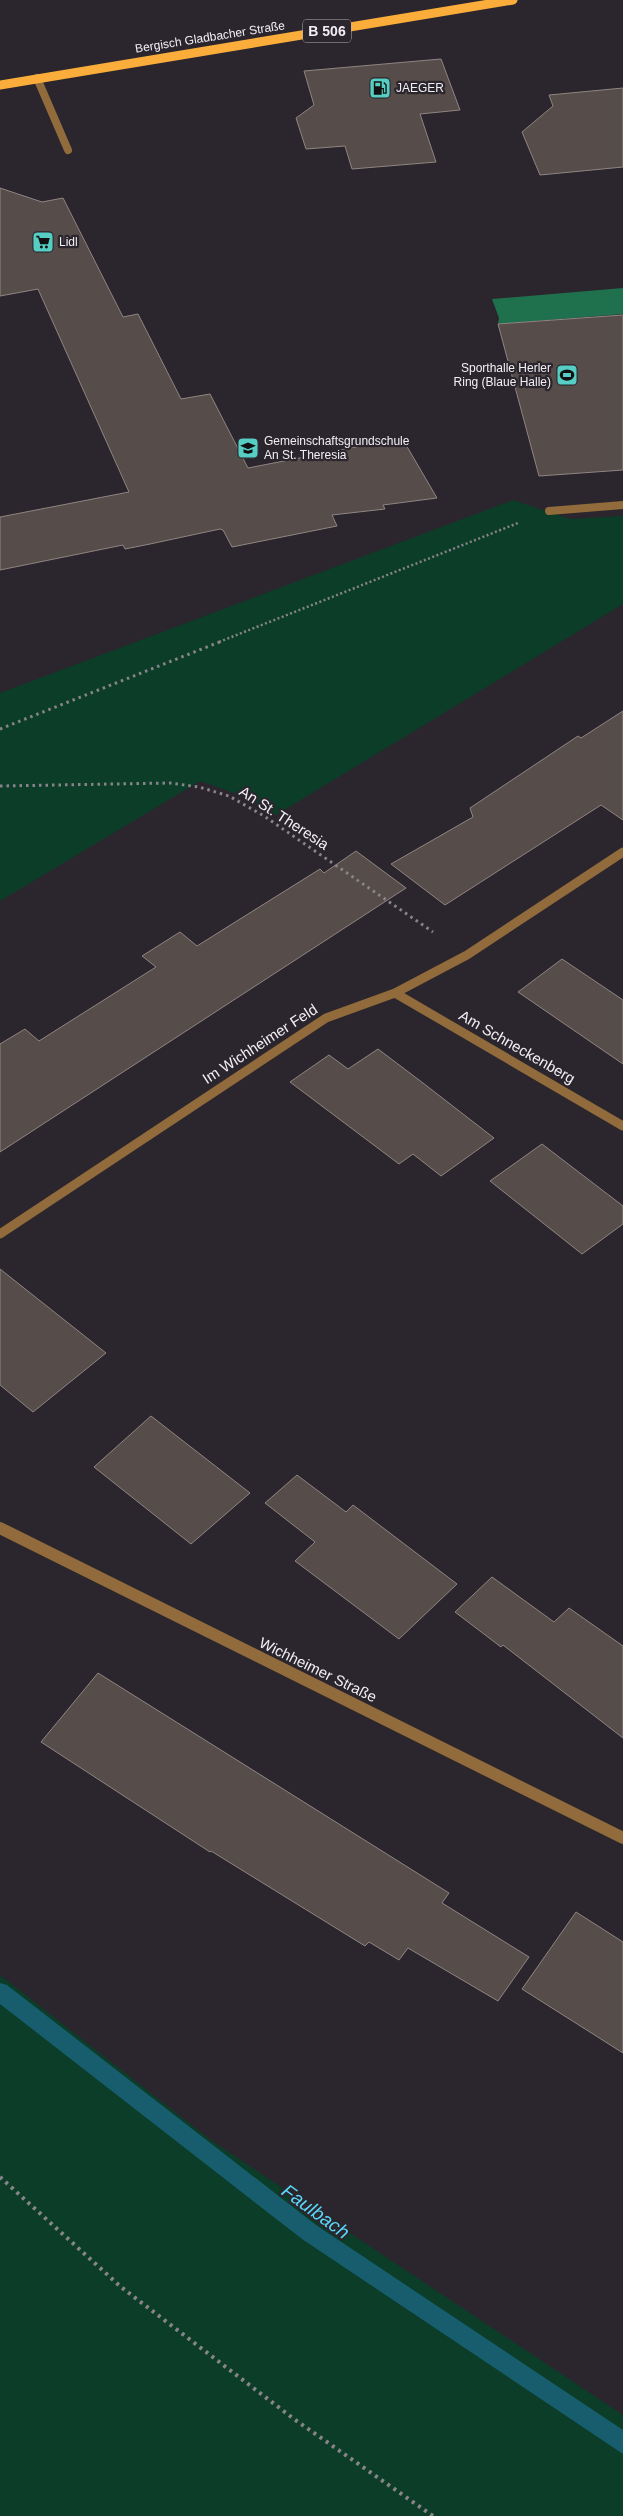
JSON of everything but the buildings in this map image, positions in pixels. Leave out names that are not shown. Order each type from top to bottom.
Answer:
[{"type":"main road","name":"Bergisch Gladbacher Straße","points":[[0,84],[513,0]]},
{"type":"street","points":[[462,0],[467,8]]},
{"type":"street","points":[[37,78],[68,150]]},
{"type":"street","points":[[549,510],[623,505]]},
{"type":"street","name":"Im Wichheimer Feld","points":[[0,1234],[326,1018],[395,993],[467,955],[623,852]]},
{"type":"street","name":"Am Schneckenberg","points":[[395,993],[623,1126]]},
{"type":"street","name":"Wichheimer Straße","points":[[0,1528],[623,1838]]},
{"type":"path","points":[[0,729],[549,510]]},
{"type":"path","name":"An St. Theresia","points":[[0,786],[170,782],[199,787],[229,796],[264,816],[467,955]]},
{"type":"path","points":[[0,2177],[121,2287],[294,2419],[433,2516]]},
{"type":"green space","points":[[623,288],[623,314],[498,324],[499,318],[492,299]]},
{"type":"green space","points":[[513,500],[570,519],[623,516],[623,604],[276,815],[240,795],[200,781],[0,901],[0,693]]},
{"type":"green space","points":[[0,1975],[212,2141],[623,2415],[623,2516],[0,2516]]},
{"type":"waterway","name":"Faulbach","points":[[0,1992],[309,2232],[623,2443]]},
{"type":"place","name":"JAEGER","points":[[380,88]]},
{"type":"place","name":"Lidl","points":[[43,242]]},
{"type":"place","name":"Sporthalle Herler Ring (Blaue Halle)","points":[[567,375]]},
{"type":"place","name":"Gemeinschaftsgrundschule An St. Theresia","points":[[248,448]]}]
